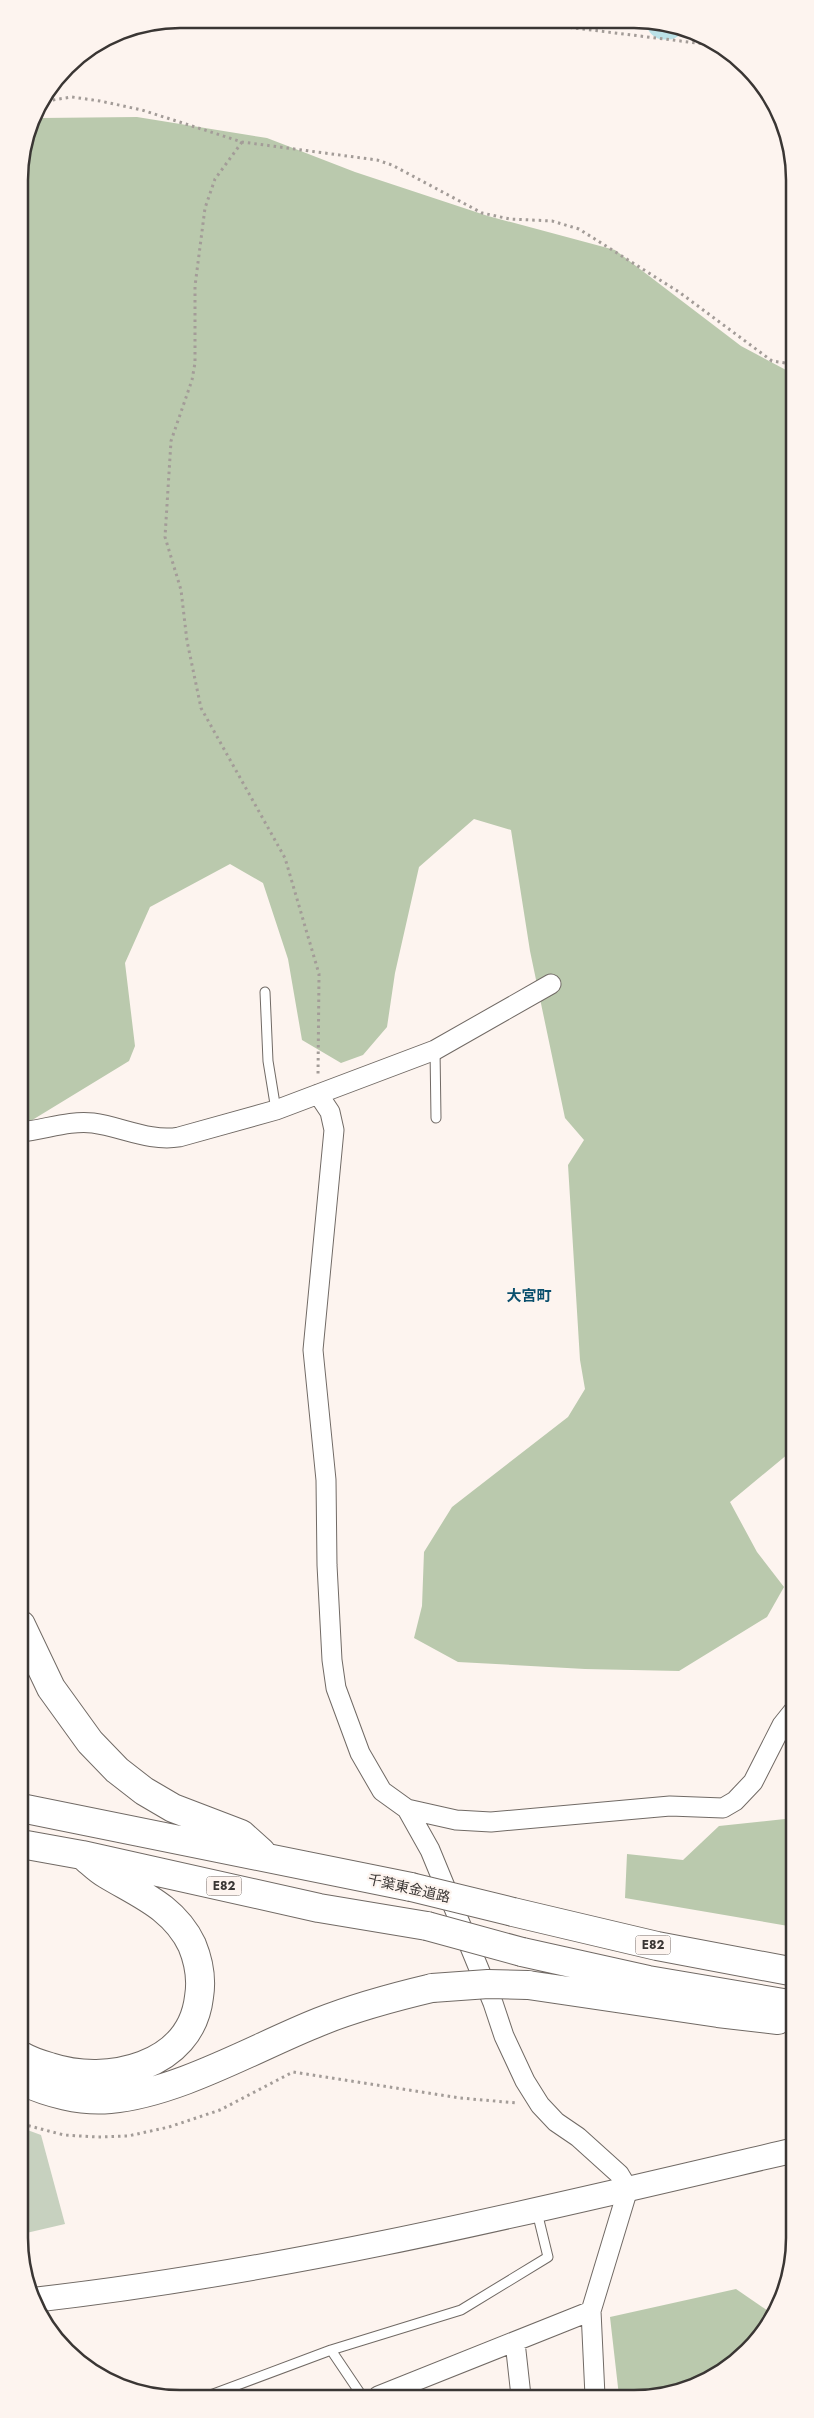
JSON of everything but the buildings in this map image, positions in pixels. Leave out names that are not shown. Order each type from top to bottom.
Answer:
[{"type":"highway","points":[[27,1638],[51,1688],[90,1742],[117,1770],[144,1791],[173,1808],[241,1834],[266,1857]]},
{"type":"highway","name":"千葉東金道路","points":[[27,1809],[411,1887],[657,1946],[786,1970]]},
{"type":"highway","name":"E82","points":[[27,1845],[82,1855],[319,1908],[427,1926],[522,1952],[648,1980],[786,2003]]},
{"type":"highway","points":[[27,2058],[55,2068],[78,2073],[102,2075],[144,2066],[165,2054],[180,2041],[190,2027],[198,2007],[201,1984],[198,1963],[191,1944],[180,1928],[164,1910],[145,1894],[105,1874],[82,1855]]},
{"type":"highway","points":[[27,2083],[50,2092],[78,2098],[109,2100],[142,2093],[183,2080],[320,2021],[362,2006],[432,1988],[488,1984],[528,1985],[718,2013],[786,2021]]},
{"type":"street","points":[[28,1131],[69,1123],[91,1123],[163,1140],[276,1110],[435,1050],[551,984]]},
{"type":"street","points":[[318,1094],[330,1112],[334,1130],[313,1350],[326,1480],[327,1565],[332,1660],[336,1688],[360,1754],[382,1791],[407,1809],[456,1820],[491,1822],[670,1806],[723,1808],[735,1801],[753,1782],[786,1721]]},
{"type":"street","points":[[407,1809],[430,1850],[493,2003],[504,2036],[540,2106],[619,2174],[628,2189],[591,2311],[595,2390]]},
{"type":"street","points":[[40,2299],[89,2294],[372,2246],[537,2212],[786,2152]]},
{"type":"street","points":[[393,2390],[591,2311]]},
{"type":"street","points":[[515,2342],[520,2390]]},
{"type":"lane","points":[[265,992],[268,1061],[276,1110]]},
{"type":"lane","points":[[435,1050],[436,1118]]},
{"type":"lane","points":[[224,2390],[331,2350],[461,2310],[548,2257],[537,2212]]},
{"type":"lane","points":[[331,2350],[358,2390]]},
{"type":"path","points":[[568,27],[703,44]]},
{"type":"path","points":[[50,101],[72,97],[109,103],[142,110],[242,142],[376,160],[392,165],[482,213],[510,219],[552,221],[579,229],[679,292],[772,361],[786,363]]},
{"type":"path","points":[[242,142],[215,179],[206,208],[195,286],[195,363],[192,380],[171,441],[165,537],[181,590],[186,641],[201,708],[285,858],[319,974],[318,1094]]},
{"type":"path","points":[[27,2125],[64,2135],[128,2136],[169,2127],[220,2110],[292,2072],[460,2098],[540,2106]]},
{"type":"green space","points":[[137,117],[267,138],[355,172],[488,216],[615,250],[741,346],[786,370],[786,1456],[730,1502],[757,1552],[784,1587],[767,1617],[679,1671],[585,1669],[458,1662],[414,1638],[422,1606],[424,1552],[452,1507],[568,1417],[585,1389],[580,1360],[568,1165],[584,1140],[565,1118],[530,951],[511,830],[474,819],[419,867],[395,973],[387,1027],[363,1055],[341,1063],[302,1040],[288,959],[263,883],[230,864],[150,907],[125,963],[135,1046],[129,1061],[28,1122],[28,169],[33,140],[41,118]]},
{"type":"green space","points":[[786,1819],[786,1926],[625,1898],[627,1854],[683,1860],[719,1826]]},
{"type":"green space","points":[[27,2130],[41,2135],[65,2224],[27,2233]]},
{"type":"green space","points":[[736,2289],[768,2311],[749,2339],[727,2359],[711,2370],[693,2379],[664,2388],[635,2390],[618,2390],[610,2317]]},
{"type":"district","name":"大宮町","points":[[529,1296]]}]
